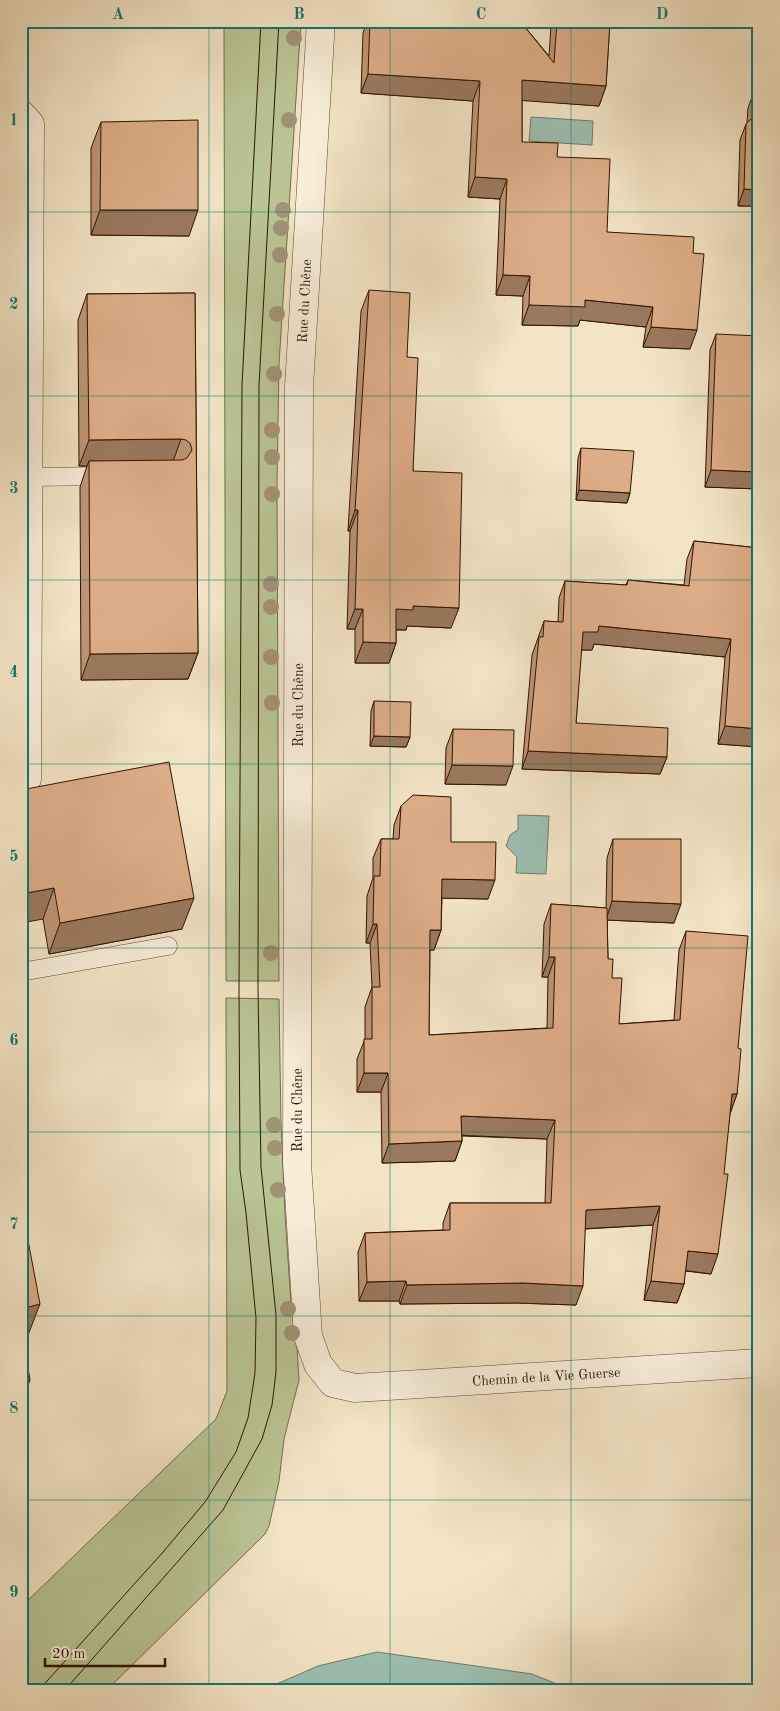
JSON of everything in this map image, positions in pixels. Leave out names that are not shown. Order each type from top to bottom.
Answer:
[{"type":"street","name":"Rue du Chêne","points":[[321,21],[299,387],[297,1163],[308,1336],[318,1364],[332,1383]]},
{"type":"street","points":[[21,114],[30,124],[27,779],[21,779]]},
{"type":"street","name":"Chemin de la Vie Guerse","points":[[332,1383],[355,1388],[759,1363]]},
{"type":"lane","points":[[29,477],[124,476]]},
{"type":"lane","points":[[21,972],[168,946]]},
{"type":"green space","points":[[224,21],[301,21],[279,364],[277,482],[279,981],[226,981]]},
{"type":"green space","points":[[226,998],[279,999],[285,1215],[291,1304],[296,1331],[299,1380],[284,1439],[279,1481],[269,1526],[265,1534],[107,1690],[21,1690],[21,1607],[216,1419],[227,1391]]},
{"type":"shaded area","points":[[531,117],[593,121],[592,145],[529,141]]},
{"type":"shaded area","points":[[518,815],[549,816],[546,874],[516,873],[517,857],[506,846],[510,835],[518,830]]},
{"type":"shaded area","points":[[377,1652],[532,1674],[572,1690],[263,1690],[318,1666]]},
{"type":"building","points":[[370,21],[520,21],[554,63],[557,21],[610,21],[606,86],[522,80],[522,142],[558,143],[557,157],[610,159],[607,232],[694,237],[693,253],[704,254],[697,330],[651,327],[653,307],[585,300],[585,307],[529,305],[530,276],[503,275],[507,179],[475,177],[480,81],[368,74]]},
{"type":"building","points":[[754,92],[759,92],[759,190],[744,189],[746,124],[753,117]]},
{"type":"building","points":[[198,120],[198,210],[100,210],[101,122]]},
{"type":"building","points":[[369,290],[410,293],[407,357],[418,358],[413,471],[462,473],[459,608],[413,606],[413,610],[396,609],[396,643],[363,642],[363,609],[355,609],[358,510],[355,510]]},
{"type":"building","points":[[195,293],[198,653],[90,654],[89,461],[182,460],[187,458],[192,450],[190,443],[181,439],[89,440],[87,294]]},
{"type":"building","points":[[716,334],[759,336],[759,472],[711,470]]},
{"type":"building","points":[[581,448],[634,451],[630,493],[579,490]]},
{"type":"building","points":[[694,541],[759,548],[759,729],[725,726],[731,639],[599,626],[598,632],[583,632],[576,723],[668,728],[667,757],[528,751],[539,637],[543,637],[544,621],[563,622],[565,581],[627,585],[628,580],[689,586]]},
{"type":"building","points":[[374,701],[411,702],[410,737],[374,736]]},
{"type":"building","points":[[453,729],[514,730],[513,766],[452,765]]},
{"type":"building","points":[[169,762],[194,898],[60,923],[54,888],[21,894],[21,790]]},
{"type":"building","points":[[413,795],[451,797],[451,842],[496,842],[495,880],[442,879],[441,930],[430,930],[429,1035],[553,1028],[555,957],[549,957],[551,904],[607,908],[608,959],[613,959],[612,978],[622,978],[619,1024],[680,1020],[686,931],[748,936],[738,1048],[741,1049],[739,1073],[737,1094],[732,1094],[724,1174],[728,1174],[718,1254],[688,1251],[684,1284],[651,1281],[660,1206],[586,1210],[583,1286],[523,1283],[407,1285],[406,1281],[367,1282],[365,1233],[450,1230],[450,1203],[551,1203],[555,1120],[461,1116],[462,1141],[389,1144],[388,1073],[364,1073],[364,1039],[372,1039],[372,987],[380,987],[377,924],[373,924],[374,876],[380,876],[381,839],[399,839],[401,806]]},
{"type":"building","points":[[613,839],[681,839],[681,904],[612,901]]},
{"type":"building","points":[[21,1203],[40,1304],[21,1309]]},
{"type":"building","points":[[21,1325],[30,1380],[21,1382]]},
{"type":"tram line","points":[[39,1690],[164,1551],[205,1502],[236,1452],[248,1418],[255,1373],[256,1318],[240,1170],[239,990],[242,385],[261,21]]},
{"type":"tram line","points":[[65,1690],[223,1510],[262,1439],[272,1405],[276,1372],[276,1315],[261,1167],[258,989],[259,385],[279,21]]}]
